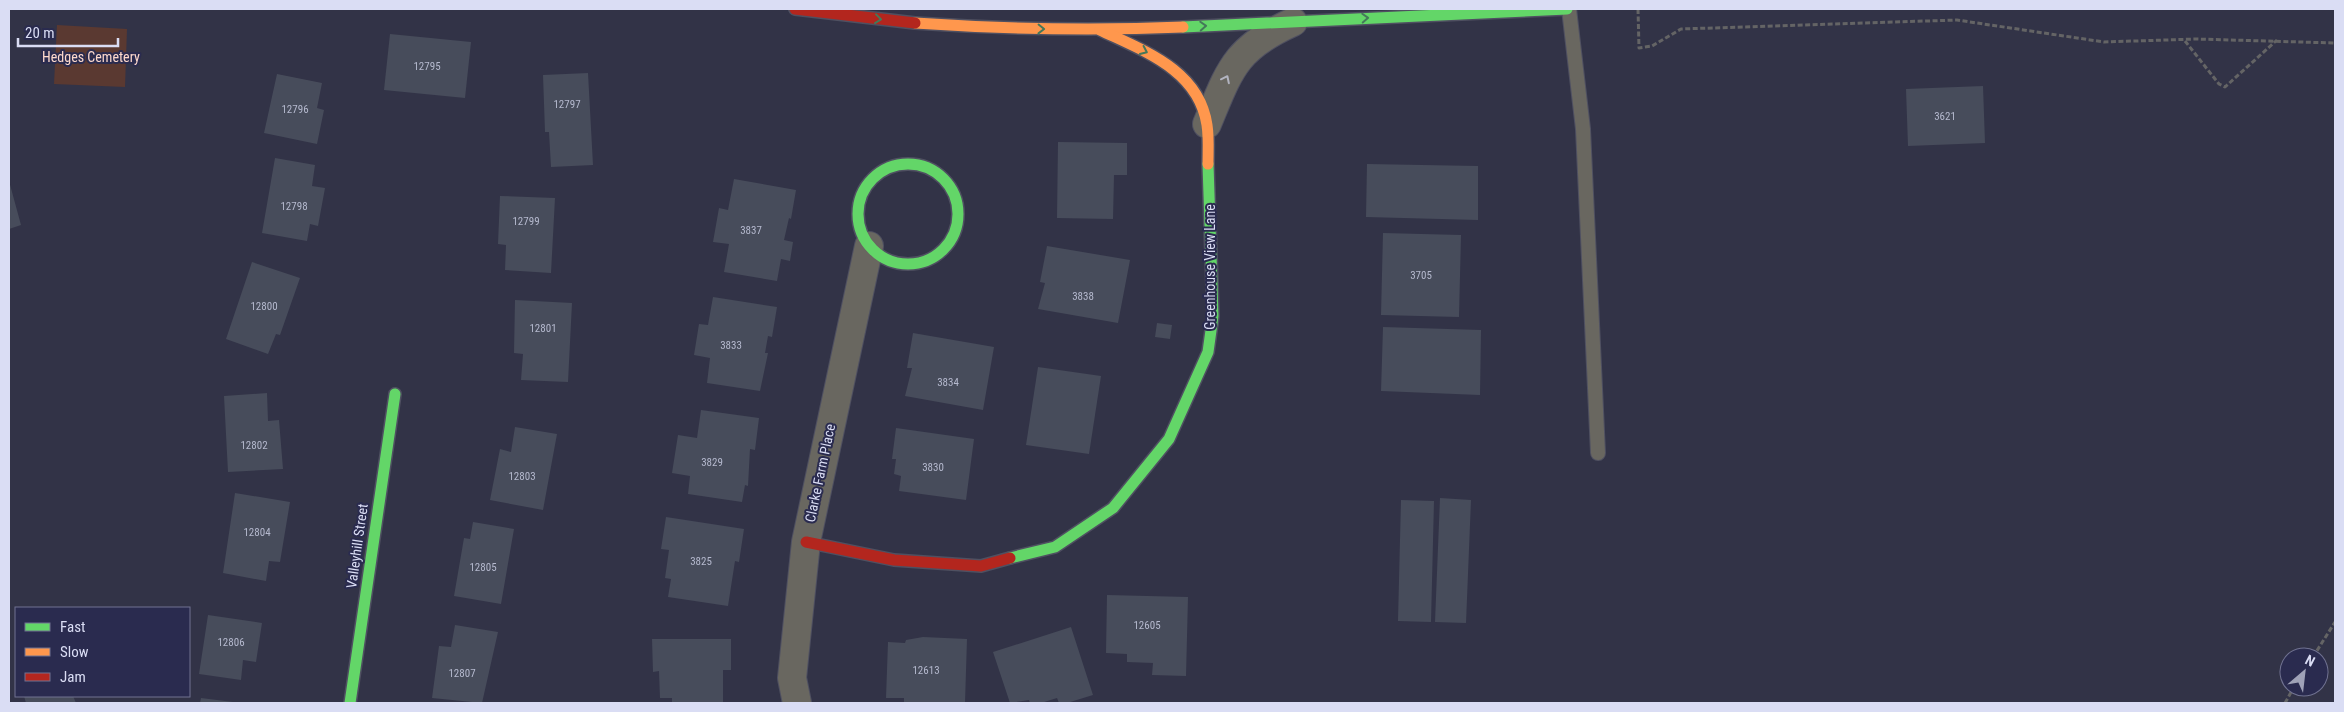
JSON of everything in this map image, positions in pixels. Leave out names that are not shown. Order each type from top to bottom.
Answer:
[{"type":"street","points":[[795,9],[888,21],[1100,30],[1568,9]]},
{"type":"street","points":[[948,25],[984,14]]},
{"type":"street","name":"Greenhouse View Lane","points":[[1207,124],[1225,78],[1235,63],[1266,34],[1293,22]]},
{"type":"street","name":"Greenhouse View Lane","points":[[806,542],[894,560],[981,566],[1055,547],[1113,508],[1169,439],[1208,352],[1213,316],[1207,124],[1194,90],[1171,66],[1153,55],[1100,30]]},
{"type":"street","points":[[908,163],[924,166],[938,173],[950,186],[957,201],[959,218],[954,235],[945,249],[931,259],[914,264],[897,263],[881,257],[868,246],[860,232],[857,215],[859,199],[866,185],[878,173],[892,166],[908,163]]},
{"type":"street","name":"Clarke Farm Place","points":[[797,703],[792,678],[806,542],[868,246]]},
{"type":"street","name":"Valleyhill Street","points":[[350,703],[395,394]]},
{"type":"lane","points":[[1568,9],[1583,129],[1598,452]]},
{"type":"path","points":[[1638,9],[1639,48],[1652,46],[1681,29],[1957,20],[2104,42],[2184,40],[2335,42]]},
{"type":"path","points":[[2184,40],[2219,84],[2226,87],[2277,40]]},
{"type":"path","points":[[2319,647],[2335,622]]},
{"type":"green space","name":"Hedges Cemetery","points":[[57,25],[127,29],[125,87],[54,84]]},
{"type":"building","points":[[390,34],[471,42],[465,98],[384,90]]},
{"type":"building","points":[[588,73],[593,165],[551,167],[549,132],[545,132],[543,75]]},
{"type":"building","points":[[277,74],[322,83],[317,108],[324,110],[317,144],[264,133]]},
{"type":"building","points":[[1983,86],[1985,143],[1908,146],[1906,89]]},
{"type":"building","points":[[1058,142],[1127,143],[1127,175],[1114,175],[1113,219],[1057,218]]},
{"type":"building","points":[[275,158],[315,165],[312,186],[325,188],[318,226],[310,224],[307,241],[262,233]]},
{"type":"building","points":[[1367,164],[1478,166],[1478,220],[1366,217]]},
{"type":"building","points":[[734,179],[796,190],[791,219],[789,218],[784,240],[793,242],[790,261],[781,259],[777,281],[724,272],[729,244],[713,242],[719,208],[728,210]]},
{"type":"building","points":[[9,181],[21,225],[9,229]]},
{"type":"building","points":[[500,196],[555,198],[551,273],[505,270],[506,245],[498,244]]},
{"type":"building","points":[[1383,233],[1461,235],[1459,317],[1381,315]]},
{"type":"building","points":[[1047,246],[1130,260],[1118,323],[1038,309],[1045,283],[1040,282]]},
{"type":"building","points":[[252,262],[300,278],[280,335],[276,334],[268,354],[226,339]]},
{"type":"building","points":[[713,297],[777,307],[772,337],[768,336],[765,353],[768,353],[760,391],[707,383],[710,358],[694,355],[699,324],[708,325]]},
{"type":"building","points":[[515,300],[572,303],[568,382],[521,380],[523,354],[514,353]]},
{"type":"building","points":[[1157,323],[1172,325],[1170,339],[1155,337]]},
{"type":"building","points":[[1383,327],[1481,330],[1480,395],[1381,391]]},
{"type":"building","points":[[913,333],[994,347],[983,410],[905,396],[912,368],[907,368]]},
{"type":"building","points":[[1038,367],[1101,376],[1089,454],[1026,445]]},
{"type":"building","points":[[267,393],[268,421],[279,420],[283,469],[228,472],[224,396]]},
{"type":"building","points":[[701,410],[759,418],[755,450],[750,449],[748,486],[745,485],[742,502],[688,494],[690,476],[672,473],[678,435],[697,438]]},
{"type":"building","points":[[515,427],[557,434],[543,510],[490,500],[500,449],[511,452]]},
{"type":"building","points":[[896,428],[974,439],[966,500],[899,491],[901,476],[894,474],[896,459],[892,459]]},
{"type":"building","points":[[235,493],[290,502],[280,562],[269,561],[266,581],[223,573]]},
{"type":"building","points":[[1440,498],[1471,500],[1466,623],[1435,622]]},
{"type":"building","points":[[1401,500],[1434,501],[1431,622],[1398,621]]},
{"type":"building","points":[[666,517],[744,529],[739,562],[735,561],[728,606],[668,597],[671,579],[665,578],[669,550],[661,549]]},
{"type":"building","points":[[473,522],[514,529],[501,604],[454,596],[464,538],[470,539]]},
{"type":"building","points":[[1107,595],[1188,597],[1186,676],[1152,675],[1153,663],[1127,662],[1127,654],[1106,653]]},
{"type":"building","points":[[208,615],[262,623],[256,662],[243,660],[241,680],[199,674]]},
{"type":"building","points":[[455,625],[498,632],[482,703],[432,698],[439,646],[451,647]]},
{"type":"building","points":[[1071,627],[1093,695],[1067,703],[1059,703],[1057,698],[1041,703],[1030,703],[1029,700],[1010,703],[993,652]]},
{"type":"building","points":[[923,637],[967,639],[965,703],[904,703],[904,698],[886,698],[888,642],[905,643],[906,640]]},
{"type":"building","points":[[652,639],[731,639],[731,670],[723,670],[723,703],[672,703],[672,698],[660,698],[659,671],[653,672]]},
{"type":"building","points":[[24,697],[73,697],[76,703],[26,703]]},
{"type":"building","points":[[201,698],[233,702],[233,703],[200,703]]},
{"type":"traffic: fast","points":[[1183,27],[1567,9]]},
{"type":"traffic: fast","points":[[908,164],[927,168],[944,178],[954,195],[958,214],[954,233],[944,250],[927,260],[908,264],[889,260],[872,250],[862,233],[858,214],[862,195],[872,178],[889,168],[908,164]]},
{"type":"traffic: fast","points":[[1010,558],[1055,547],[1113,508],[1169,439],[1208,352],[1213,316],[1208,164]]},
{"type":"traffic: fast","points":[[350,703],[395,394]]},
{"type":"traffic: slow","points":[[915,23],[1049,29],[1183,27]]},
{"type":"traffic: slow","points":[[1100,30],[1134,46],[1167,65],[1181,76],[1193,90],[1202,106],[1207,125],[1208,164]]},
{"type":"traffic: jam","points":[[795,9],[915,23]]},
{"type":"traffic: jam","points":[[806,542],[894,560],[981,566],[1010,558]]}]
